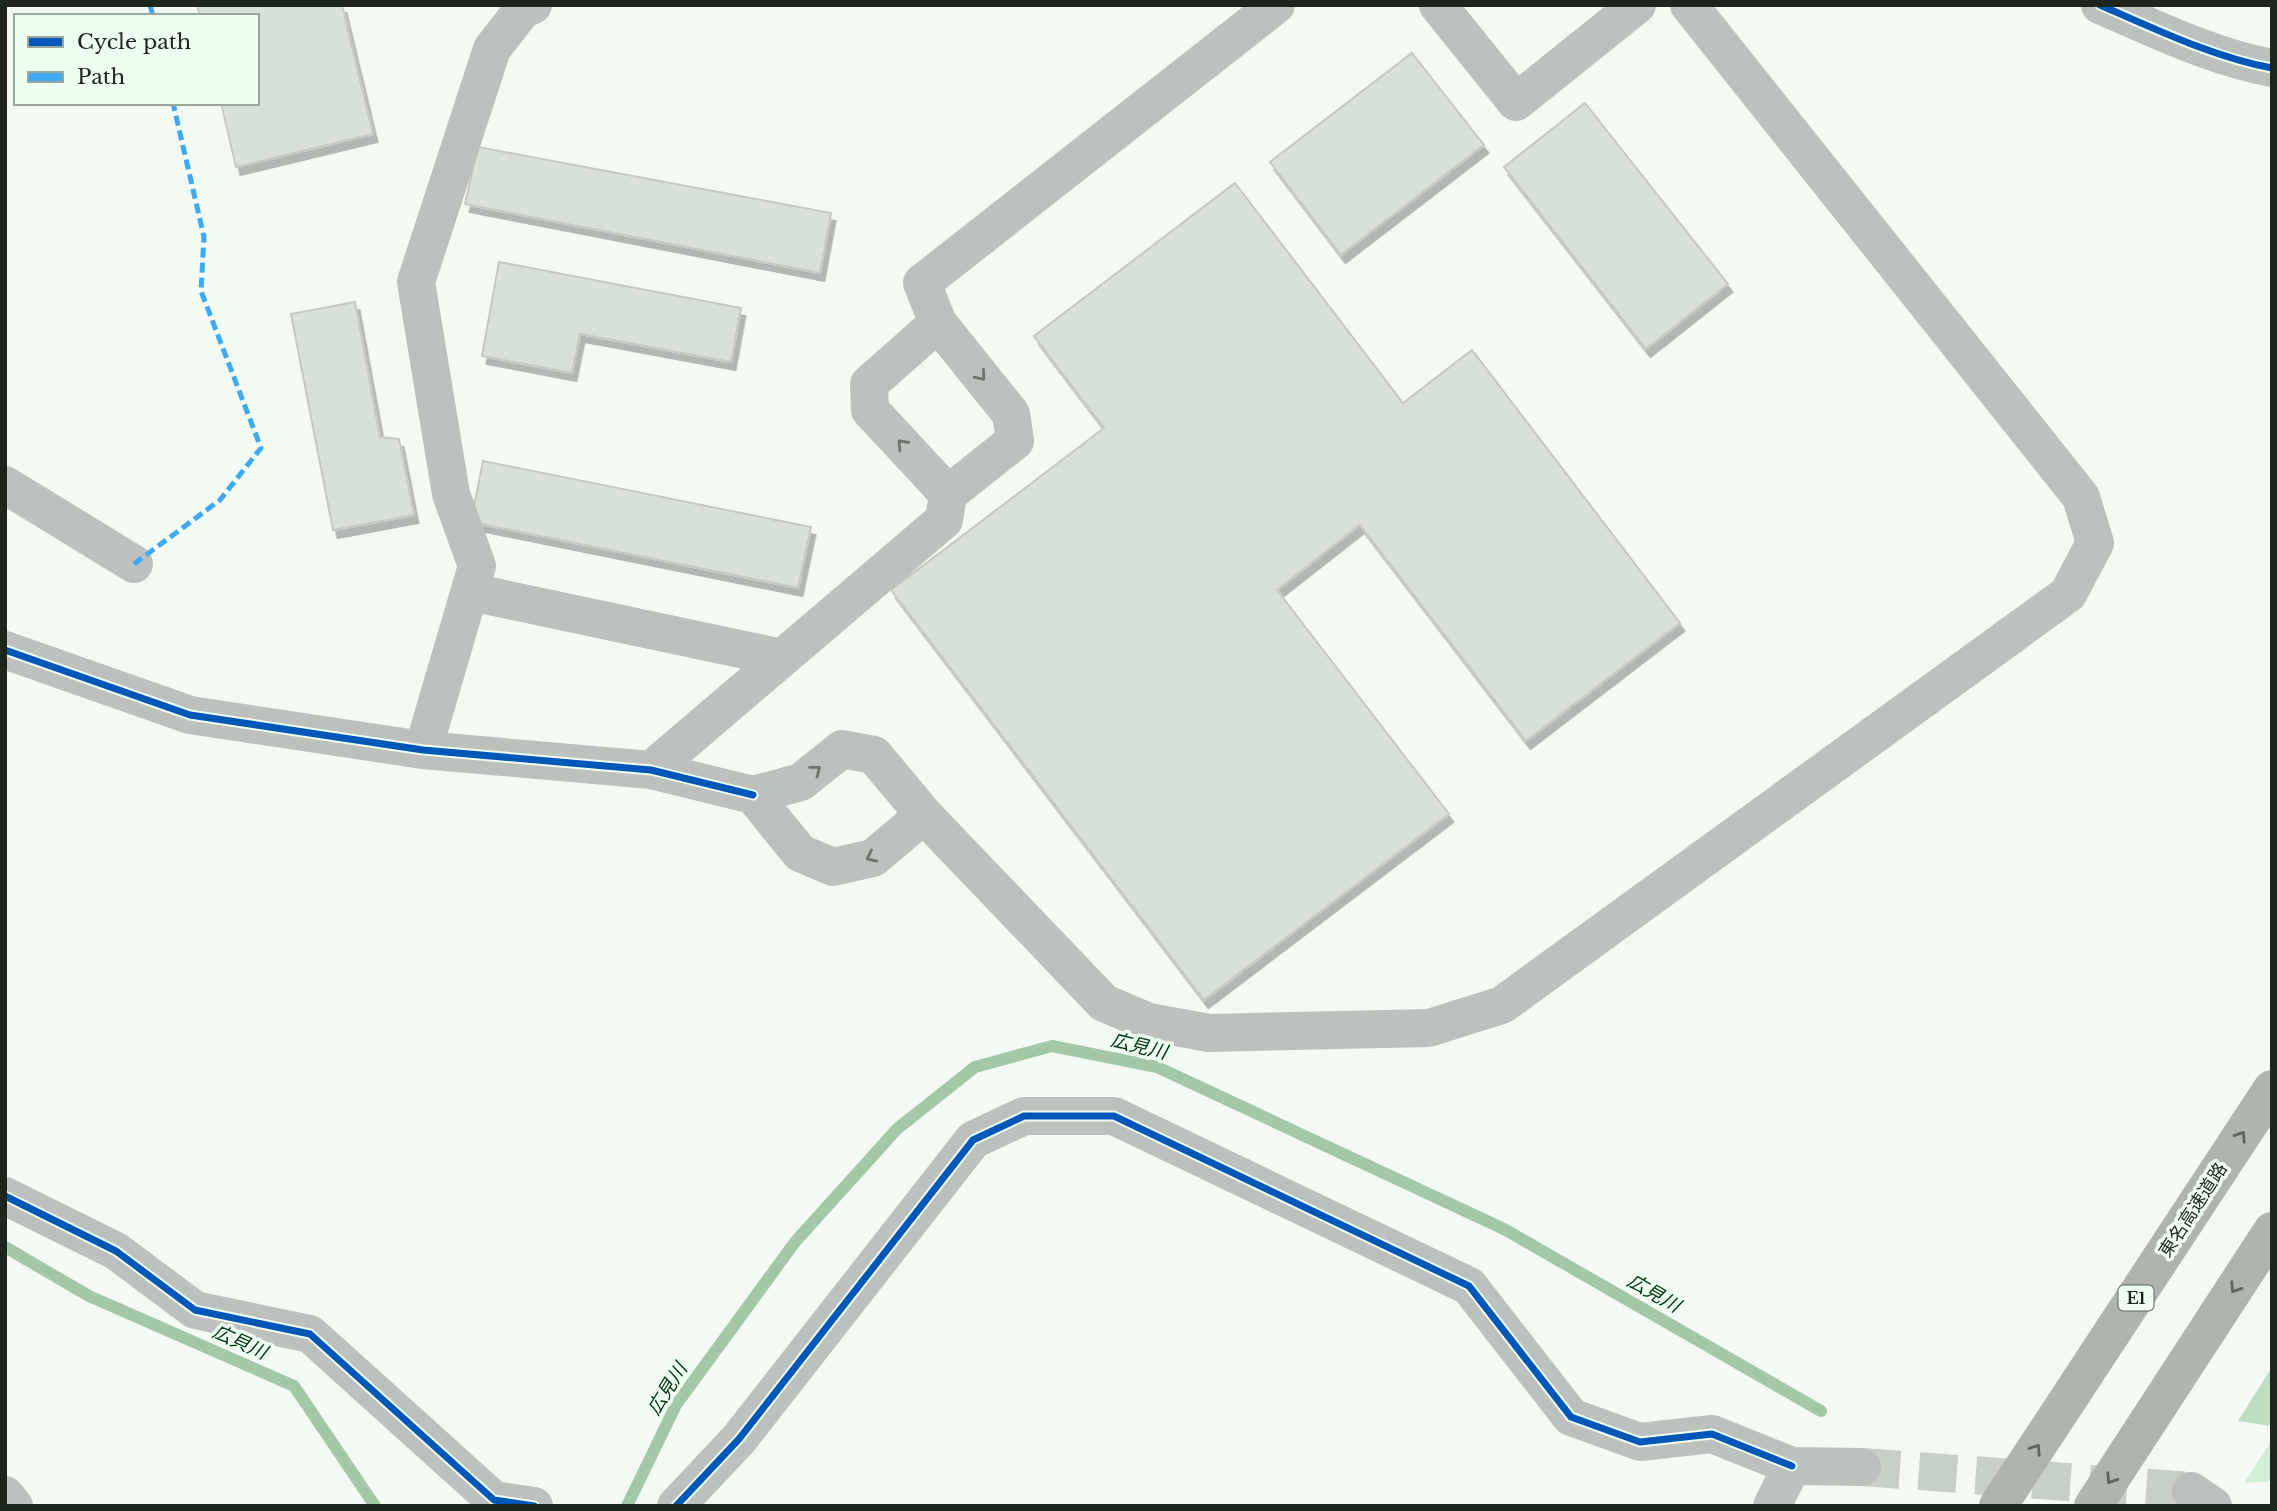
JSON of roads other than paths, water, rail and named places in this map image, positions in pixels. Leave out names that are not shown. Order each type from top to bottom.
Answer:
[{"type":"highway","name":"東名高速道路","points":[[1998,1506],[2272,1088]]},
{"type":"highway","points":[[2093,1506],[2272,1231]]},
{"type":"street","points":[[423,750],[477,566],[451,494],[416,282],[492,49],[523,9],[533,5]]},
{"type":"street","points":[[651,770],[944,520],[948,495],[1015,441],[1012,414],[938,323],[922,283],[1276,5]]},
{"type":"street","points":[[1438,5],[1516,102],[1637,5]]},
{"type":"street","points":[[5,650],[190,715],[423,750],[651,770],[753,795],[801,782],[842,749],[874,755],[924,815],[1104,1003],[1149,1022],[1209,1032],[1429,1028],[1502,1005],[2068,594],[2095,543],[2081,497],[1689,5]]},
{"type":"street","points":[[2100,5],[2166,33],[2254,65],[2272,68]]},
{"type":"street","points":[[938,323],[869,384],[870,410],[948,495]]},
{"type":"street","points":[[5,485],[134,564]]},
{"type":"street","points":[[471,592],[782,658]]},
{"type":"street","points":[[753,795],[800,853],[833,867],[873,859],[924,815]]},
{"type":"street","points":[[676,1506],[739,1439],[973,1140],[1024,1115],[1114,1116],[1469,1286],[1571,1418],[1640,1442],[1712,1434],[1793,1466],[1862,1467]]},
{"type":"street","points":[[5,1196],[116,1251],[195,1310],[310,1334],[494,1500],[534,1506]]},
{"type":"street","points":[[1772,1506],[1793,1466]]},
{"type":"street","points":[[5,1495],[14,1506]]},
{"type":"waterway","name":"広見川","points":[[627,1506],[676,1405],[795,1242],[897,1129],[975,1067],[1052,1046],[1157,1067],[1504,1229],[1821,1411]]},
{"type":"waterway","name":"広貝川","points":[[5,1247],[89,1296],[294,1386],[375,1506]]},
{"type":"tunnel","points":[[1862,1467],[2191,1491]]}]
